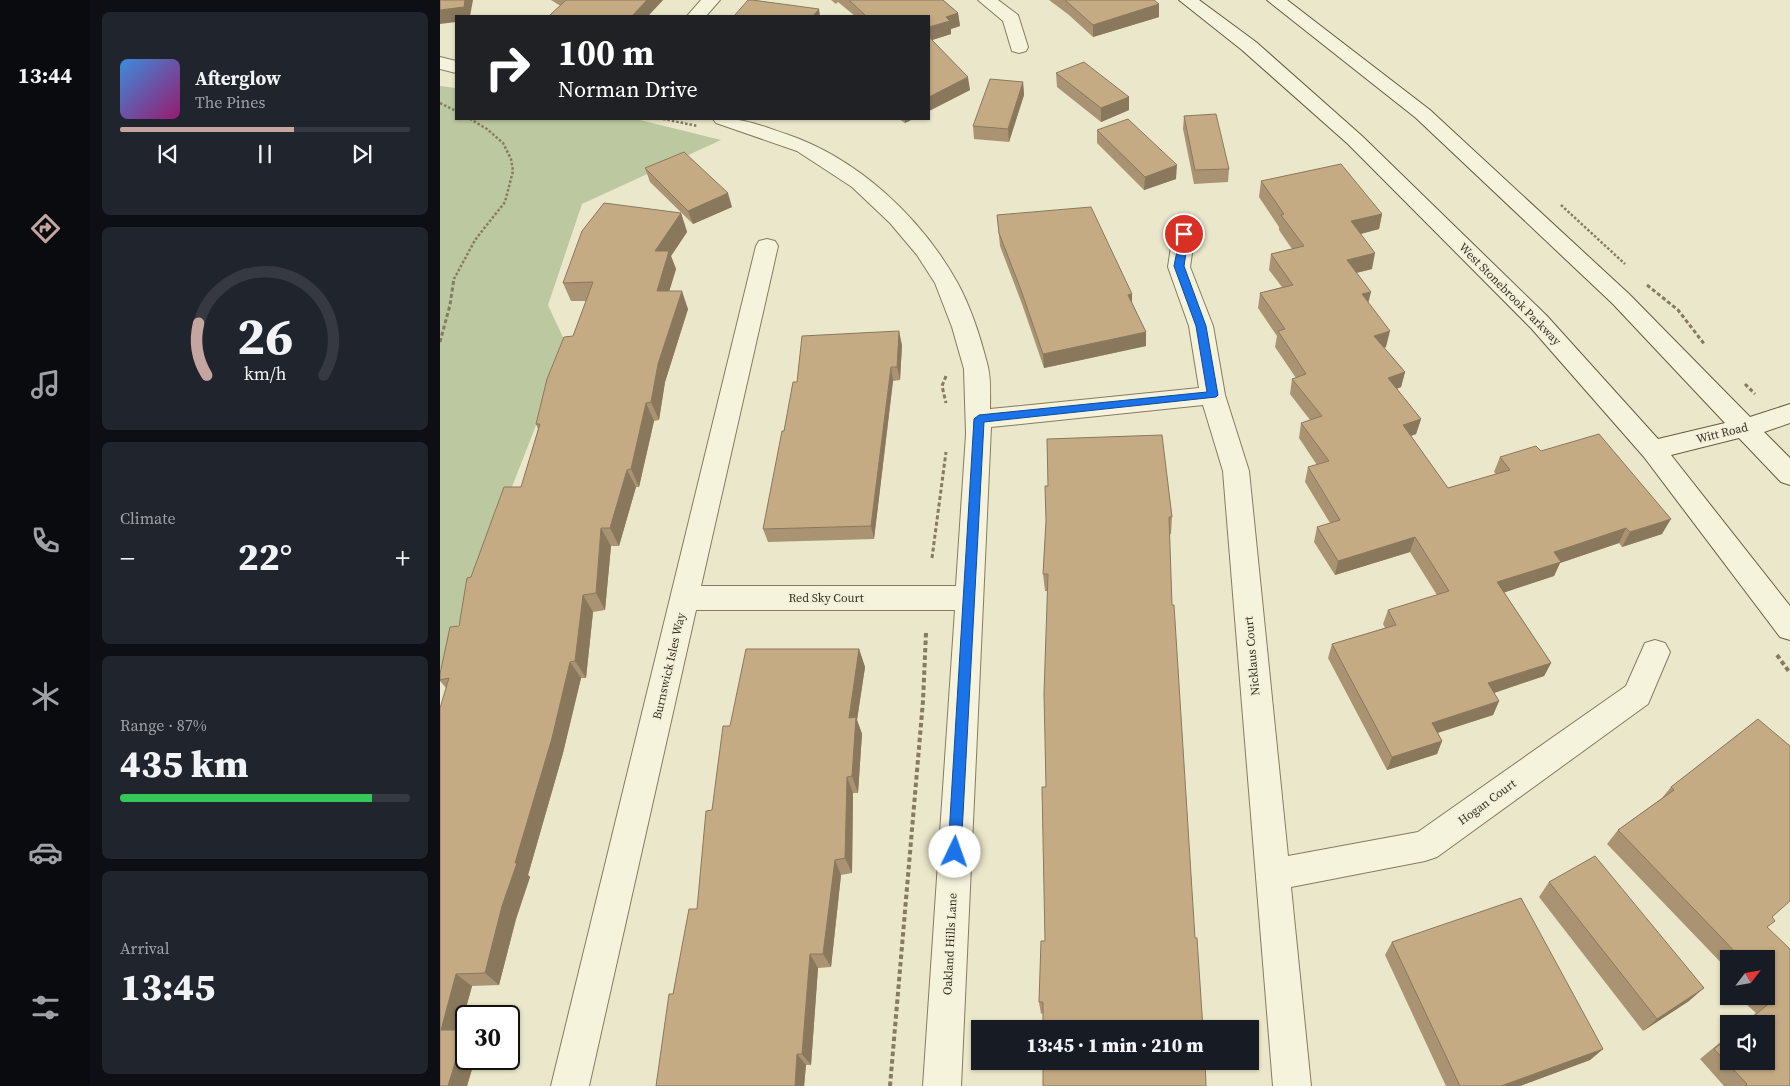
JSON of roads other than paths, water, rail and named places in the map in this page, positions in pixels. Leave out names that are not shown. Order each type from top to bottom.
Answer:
[{"type":"street","points":[[697,15],[711,0]]},
{"type":"street","points":[[987,0],[1012,19],[1019,47]]},
{"type":"street","name":"West Stonebrook Parkway","points":[[1188,0],[1249,46],[1355,140],[1539,322],[1653,450],[1790,628]]},
{"type":"street","points":[[1276,0],[1423,114],[1621,299],[1790,475]]},
{"type":"street","points":[[440,63],[455,67]]},
{"type":"street","name":"Oakland Hills Lane","points":[[714,124],[804,147],[860,182],[904,225],[925,250],[946,284],[964,327],[976,369],[979,419],[942,1086]]},
{"type":"street","name":"Nicklaus Court","points":[[1184,234],[1179,266],[1201,326],[1213,395],[1236,471],[1292,1086]]},
{"type":"street","name":"Burnswick Isles Way","points":[[570,1086],[767,246]]},
{"type":"street","points":[[979,419],[1213,395]]},
{"type":"street","name":"Witt Road","points":[[1653,450],[1743,428],[1790,413]]},
{"type":"street","name":"Red Sky Court","points":[[685,598],[968,598]]},
{"type":"street","name":"Hogan Court","points":[[1272,875],[1425,846],[1637,695],[1655,652]]}]
